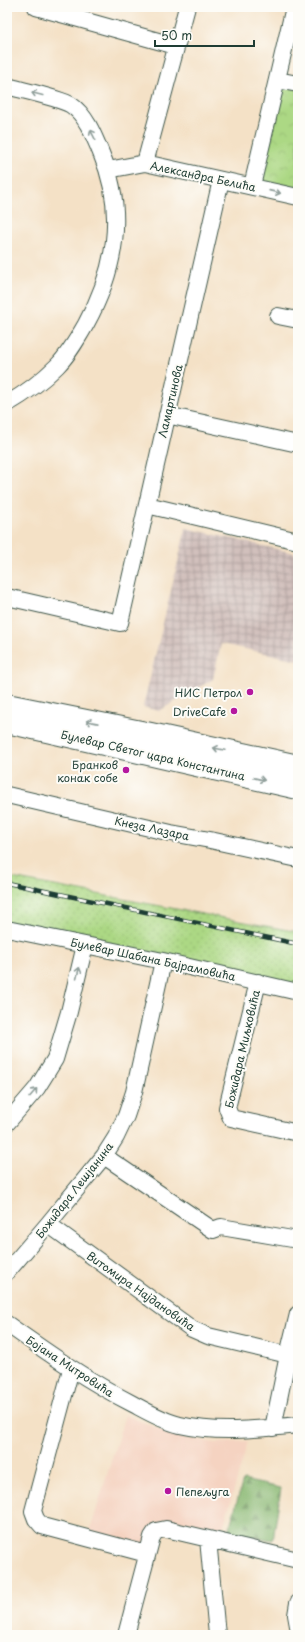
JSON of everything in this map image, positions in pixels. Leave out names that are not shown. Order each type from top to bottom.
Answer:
[{"type":"main road","name":"Булевар Светог цара Константина","points":[[7,705],[298,766]]},
{"type":"main road","name":"Булевар Светог цара Константина","points":[[7,722],[298,788]]},
{"type":"street","points":[[36,7],[176,46]]},
{"type":"street","points":[[145,163],[187,7]]},
{"type":"street","points":[[252,186],[294,7]]},
{"type":"street","points":[[277,80],[298,84]]},
{"type":"street","points":[[7,86],[67,102],[79,112],[93,135],[108,170],[115,200],[116,228],[106,280],[95,308],[77,340],[58,365],[34,388],[7,404]]},
{"type":"street","name":"Александра Белића","points":[[108,170],[145,163],[298,197]]},
{"type":"street","name":"Ламартинова","points":[[7,597],[120,623],[221,180]]},
{"type":"street","points":[[278,316],[298,320]]},
{"type":"street","points":[[167,415],[298,444]]},
{"type":"street","points":[[146,505],[298,541]]},
{"type":"street","name":"Кнеза Лазара","points":[[7,795],[171,834],[210,840],[298,859]]},
{"type":"street","name":"Булевар Шабана Бајрамовића","points":[[7,929],[163,961],[298,992]]},
{"type":"street","points":[[7,1123],[38,1088],[54,1059],[69,1012],[85,945]]},
{"type":"street","name":"Божидара Лешјанина","points":[[7,1272],[104,1156],[116,1137],[126,1116],[134,1092],[163,961]]},
{"type":"street","name":"Божидара Миљковића","points":[[258,982],[227,1112],[231,1118],[298,1133]]},
{"type":"street","points":[[104,1156],[213,1230],[221,1227],[298,1240]]},
{"type":"street","name":"Витомира Најдановића","points":[[48,1224],[192,1328],[208,1336],[288,1355]]},
{"type":"street","points":[[273,1428],[298,1314]]},
{"type":"street","name":"Бојана Митровића","points":[[7,1324],[71,1369],[106,1390],[162,1419],[180,1425],[234,1431],[298,1426]]},
{"type":"street","points":[[71,1369],[33,1511],[36,1519],[42,1526],[148,1554]]},
{"type":"street","points":[[126,1635],[153,1533],[161,1529],[298,1560]]},
{"type":"street","points":[[208,1539],[216,1635]]},
{"type":"street","points":[[298,1603],[296,1616],[298,1626]]},
{"type":"shaded area","points":[[186,528],[298,554],[298,660],[221,644],[213,679],[159,711],[143,707]]},
{"type":"shaded area","name":"Пепељуга","points":[[125,1415],[187,1438],[216,1443],[248,1441],[219,1542],[166,1529],[147,1554],[88,1538]]},
{"type":"green space","points":[[282,85],[298,89],[298,182],[296,189],[260,181]]},
{"type":"green space","points":[[7,877],[298,932],[298,990],[7,927]]},
{"type":"green space","points":[[243,1480],[281,1488],[273,1540],[228,1533]]},
{"type":"railway","points":[[7,883],[298,944]]},
{"type":"place","name":"НИС Петрол","points":[[250,692]]},
{"type":"place","name":"DriveCafe","points":[[234,711]]},
{"type":"place","name":"Бранков конак собе","points":[[126,770]]},
{"type":"place","name":"Пепељуга","points":[[168,1491]]}]
